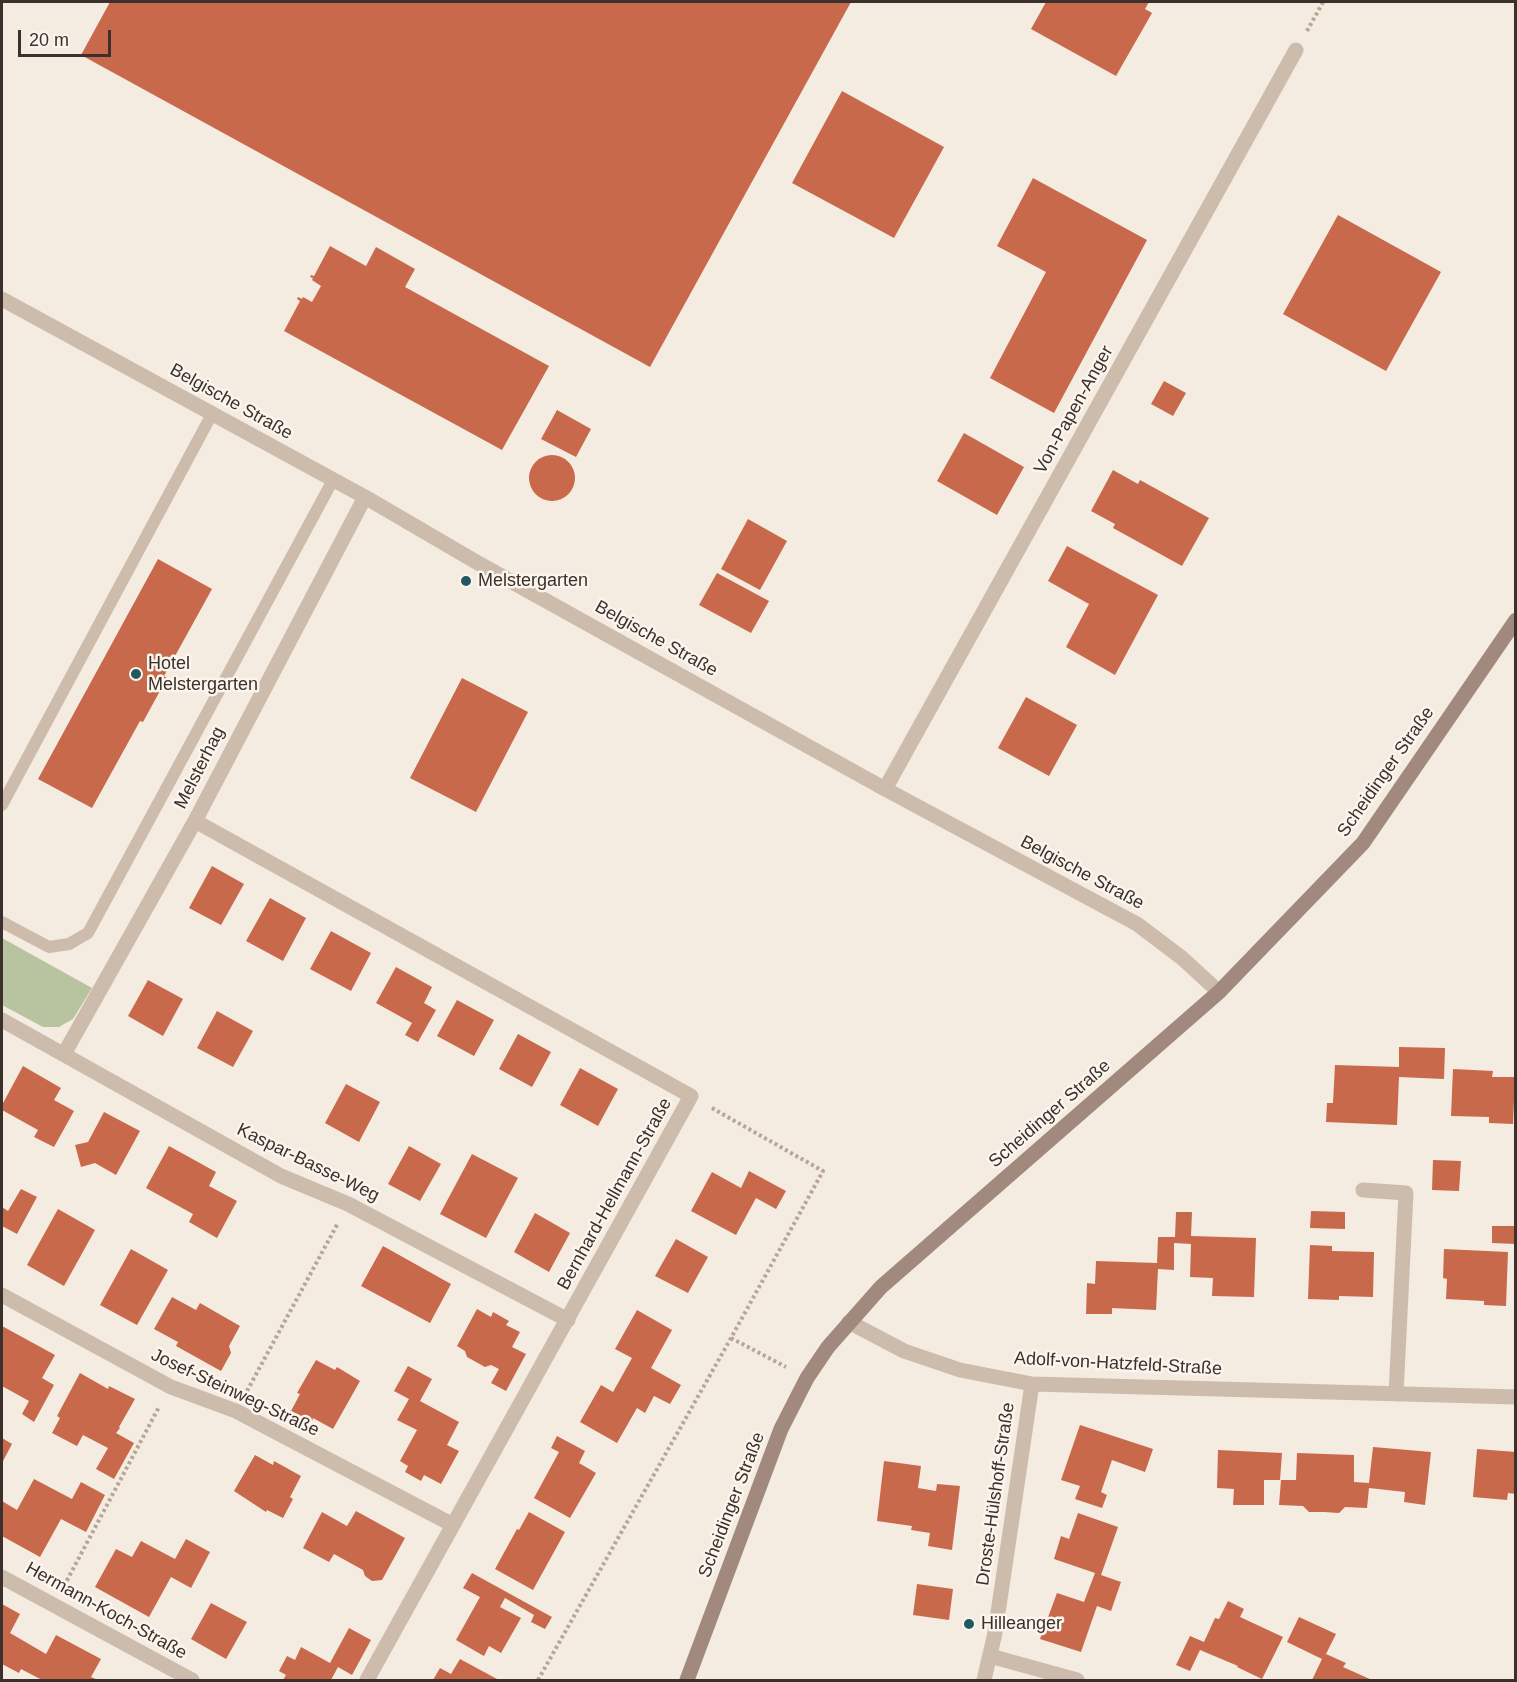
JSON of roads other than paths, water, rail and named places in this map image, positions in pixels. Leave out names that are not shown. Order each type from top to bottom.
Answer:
[{"type":"main road","name":"Scheidinger Straße","points":[[687,1680],[781,1429],[807,1378],[849,1322],[881,1287],[1219,992],[1363,843],[1515,620]]},
{"type":"street","name":"Von-Papen-Anger","points":[[885,789],[1296,50]]},
{"type":"street","name":"Belgische Straße","points":[[2,299],[365,497],[478,563],[885,789],[1137,924],[1182,958],[1219,992]]},
{"type":"street","name":"Melsterhag","points":[[64,1054],[195,821],[365,497]]},
{"type":"street","name":"Bernhard-Hellmann-Straße","points":[[195,821],[691,1096],[367,1680]]},
{"type":"street","name":"Kaspar-Basse-Weg","points":[[2,1020],[281,1176],[348,1204],[568,1320]]},
{"type":"street","points":[[1363,1190],[1406,1193],[1396,1394]]},
{"type":"street","name":"Josef-Steinweg-Straße","points":[[2,1295],[171,1387],[236,1411],[453,1525]]},
{"type":"street","name":"Adolf-von-Hatzfeld-Straße","points":[[849,1322],[904,1351],[960,1370],[1032,1384],[1515,1398]]},
{"type":"street","name":"Droste-Hülshoff-Straße","points":[[984,1680],[995,1633],[1032,1384]]},
{"type":"street","name":"Hermann-Koch-Straße","points":[[2,1577],[192,1680]]},
{"type":"street","points":[[990,1656],[1077,1680]]},
{"type":"lane","points":[[2,806],[212,414]]},
{"type":"lane","points":[[2,922],[49,946],[69,944],[88,933],[333,480]]},
{"type":"place","name":"Melstergarten","points":[[466,581]]},
{"type":"place","name":"Hotel Melstergarten","points":[[136,674]]},
{"type":"place","name":"Hilleanger","points":[[969,1624]]}]
